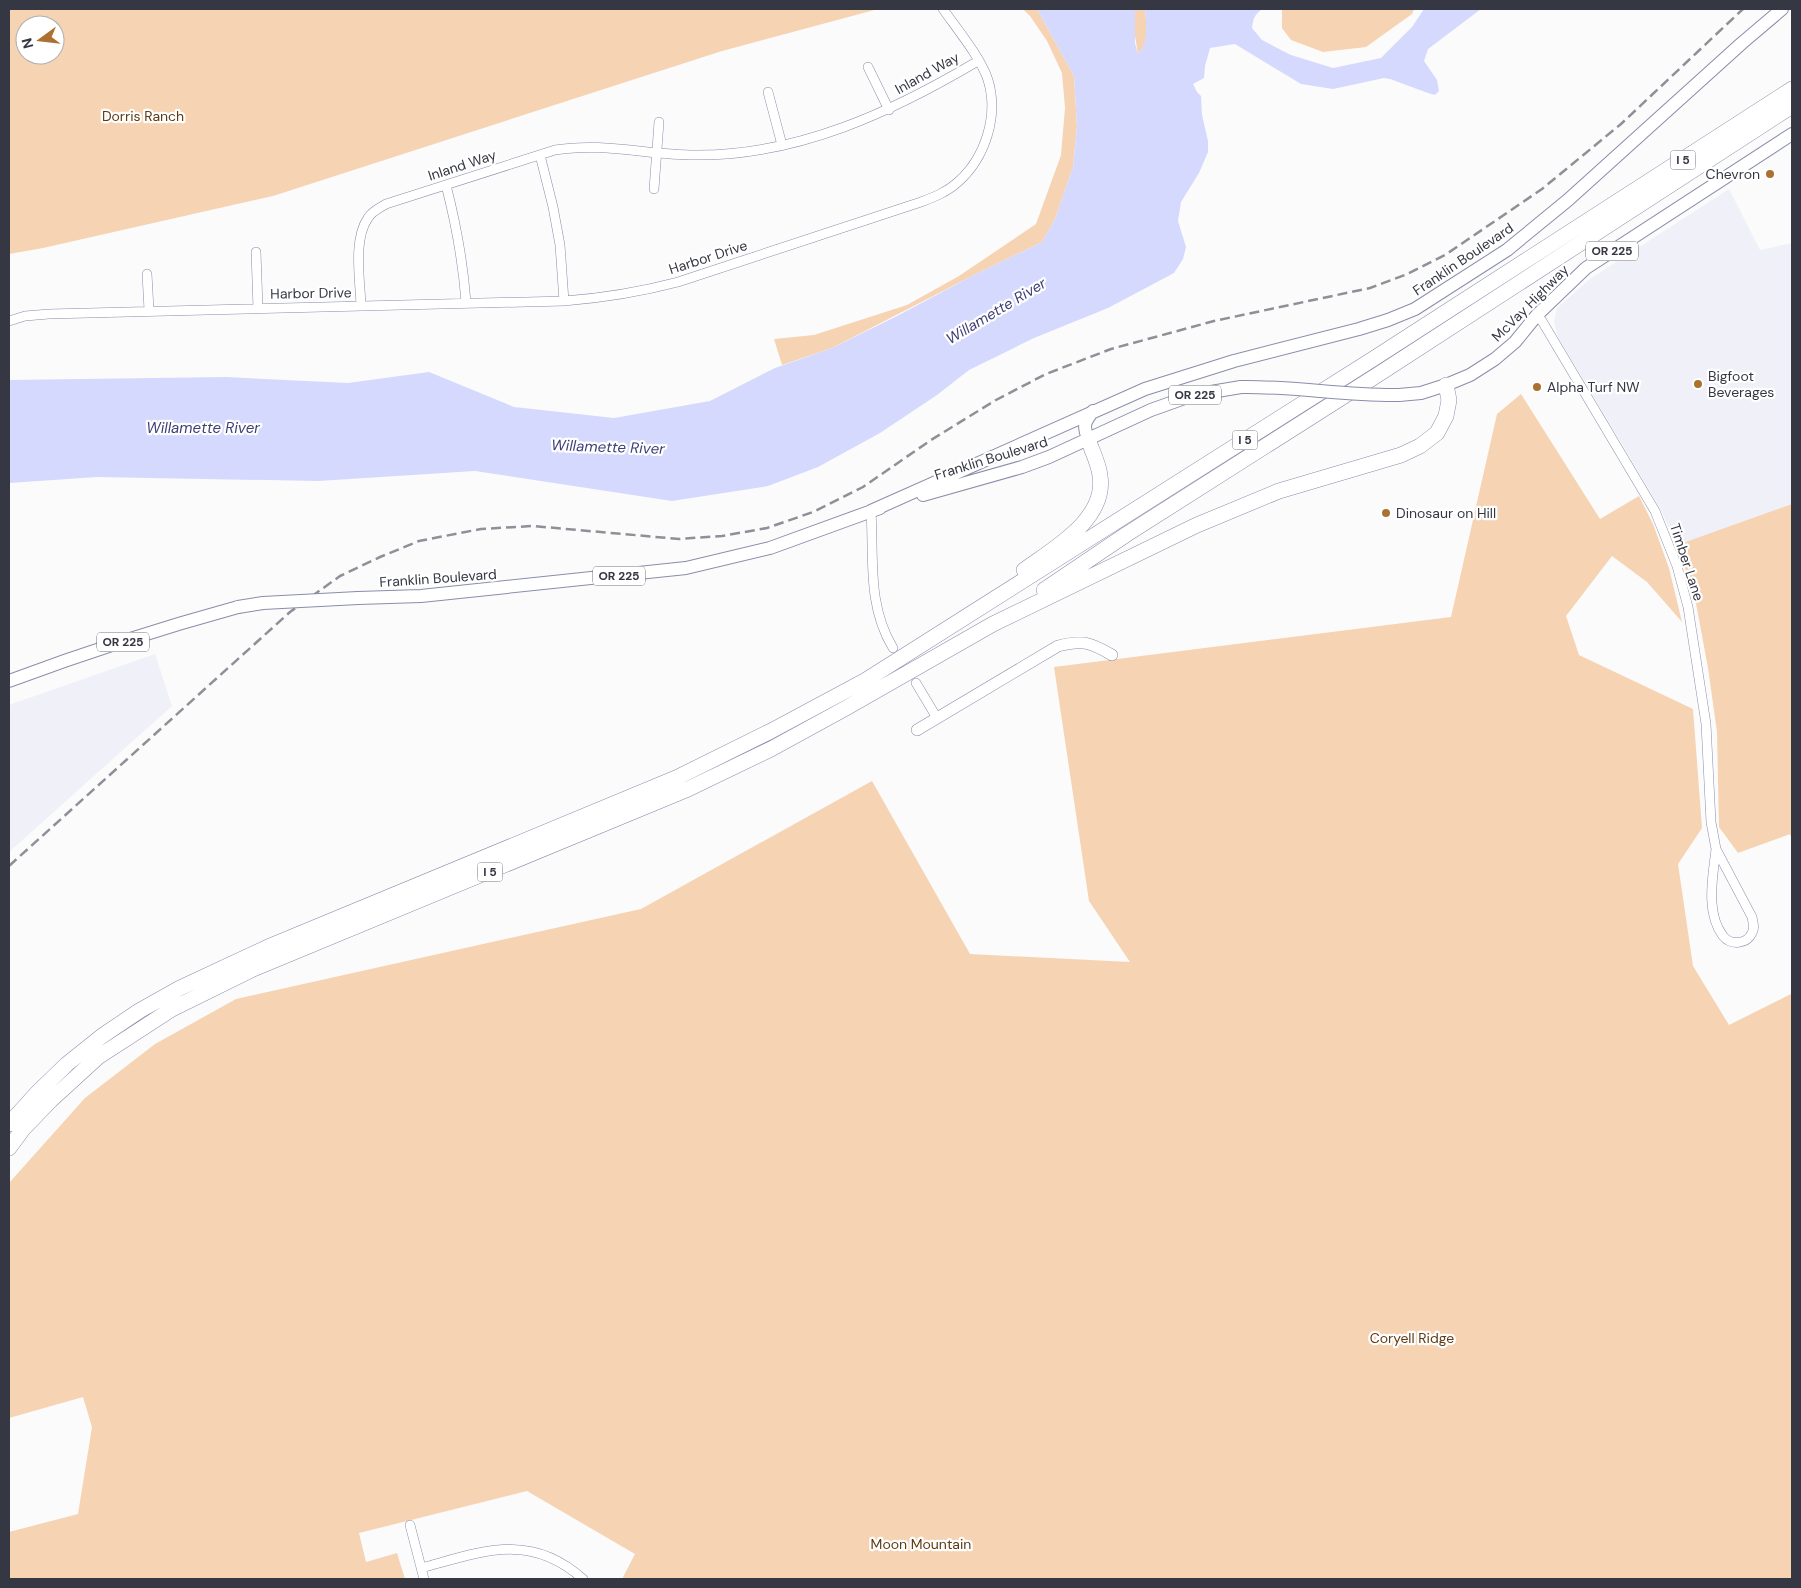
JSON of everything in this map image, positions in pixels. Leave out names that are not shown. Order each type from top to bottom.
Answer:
[{"type":"highway","name":"I 5","points":[[9,1124],[67,1064],[102,1036],[138,1011],[180,988],[276,944],[676,778],[866,680],[1792,89]]},
{"type":"highway","name":"I 5","points":[[9,1148],[23,1129],[51,1100],[98,1057],[172,1009],[253,969],[688,789],[771,749],[838,713],[993,624],[1127,534],[1382,372],[1792,106]]},
{"type":"highway","points":[[993,624],[1197,525],[1279,491],[1401,455],[1420,446],[1437,433],[1446,416],[1449,400],[1446,385]]},
{"type":"highway","points":[[916,649],[1066,540],[1086,521],[1094,508],[1100,492],[1101,477],[1088,439]]},
{"type":"main road","name":"Franklin Boulevard","points":[[872,511],[1092,411],[1145,389],[1225,363],[1359,329],[1415,309],[1507,250],[1546,219],[1782,9]]},
{"type":"main road","name":"McVay Highway","points":[[1088,439],[1151,410],[1193,395],[1241,387],[1266,386],[1373,396],[1399,395],[1421,393],[1470,375],[1495,359],[1515,342],[1537,315],[1586,268],[1792,134]]},
{"type":"main road","points":[[1088,439],[1084,427],[1092,411]]},
{"type":"main road","name":"Franklin Boulevard","points":[[9,681],[68,659],[192,619],[238,607],[263,603],[421,596],[686,568],[770,548],[916,496],[1022,467],[1088,439]]},
{"type":"street","name":"Harbor Drive","points":[[9,321],[25,316],[49,314],[149,310],[564,301],[598,298],[642,292],[678,282],[921,202],[940,195],[958,182],[971,168],[983,148],[990,126],[992,104],[988,80],[978,61],[943,9]]},
{"type":"street","name":"Inland Way","points":[[361,305],[359,244],[362,230],[368,217],[386,204],[540,155],[573,147],[694,156],[782,145],[829,133],[888,110],[931,89],[978,61]]},
{"type":"street","name":"Inland Way","points":[[868,67],[888,110]]},
{"type":"street","points":[[768,92],[782,145]]},
{"type":"street","points":[[654,189],[659,122]]},
{"type":"street","points":[[540,155],[557,226],[564,301]]},
{"type":"street","points":[[446,184],[457,225],[464,269],[466,302]]},
{"type":"street","name":"Harbor Drive","points":[[256,252],[258,308]]},
{"type":"street","points":[[147,274],[149,310]]},
{"type":"street","name":"Timber Lane","points":[[1537,315],[1655,511],[1676,566],[1688,607],[1706,724],[1711,822],[1716,849],[1711,894],[1716,920],[1723,936],[1729,941],[1740,942],[1749,938],[1752,933],[1754,927],[1752,918],[1716,849]]},
{"type":"street","points":[[872,511],[873,579],[876,609],[885,635],[893,648]]},
{"type":"street","points":[[917,730],[974,698],[1058,646],[1076,642],[1094,644],[1112,655]]},
{"type":"street","points":[[916,683],[937,718]]},
{"type":"street","points":[[410,1526],[424,1579]]},
{"type":"street","points":[[421,1568],[485,1551],[502,1548],[518,1549],[537,1553],[558,1562],[583,1579]]},
{"type":"shaded area","points":[[1729,189],[1760,250],[1792,243],[1792,504],[1677,545],[1660,508],[1558,337],[1554,322],[1557,308],[1590,279]]},
{"type":"shaded area","points":[[155,654],[172,706],[9,852],[9,705]]},
{"type":"green space","name":"Dorris Ranch","points":[[9,9],[878,9],[722,51],[273,196],[9,254]]},
{"type":"green space","points":[[1023,9],[1037,9],[1074,76],[1077,127],[1073,167],[1055,219],[1042,242],[832,348],[782,365],[774,339],[814,335],[907,305],[959,276],[1036,224],[1061,155],[1065,108],[1062,73],[1047,41]]},
{"type":"green space","points":[[1135,9],[1145,9],[1146,20],[1146,39],[1138,54],[1134,30]]},
{"type":"green space","points":[[1282,9],[1414,9],[1412,14],[1366,47],[1323,52],[1291,40],[1282,28]]},
{"type":"green space","points":[[1521,394],[1600,519],[1639,496],[1653,524],[1669,568],[1682,622],[1647,582],[1612,556],[1566,616],[1579,655],[1693,709],[1702,828],[1678,864],[1693,966],[1729,1025],[1791,994],[1792,925],[1792,1579],[622,1579],[635,1554],[527,1491],[359,1533],[366,1562],[397,1553],[405,1579],[9,1579],[9,1532],[78,1514],[92,1427],[83,1397],[9,1418],[9,1183],[85,1098],[155,1044],[236,999],[641,909],[872,781],[970,954],[1130,962],[1089,901],[1054,667],[1451,617],[1497,414]]},
{"type":"green space","points":[[1792,504],[1792,839],[1790,834],[1738,853],[1719,827],[1717,732],[1708,668],[1695,598],[1677,545]]},
{"type":"water","name":"Willamette River","points":[[1037,9],[1135,9],[1135,43],[1138,54],[1142,50],[1145,39],[1145,9],[1263,9],[1255,17],[1252,28],[1262,40],[1291,55],[1333,68],[1381,58],[1412,27],[1424,9],[1481,9],[1428,49],[1424,61],[1437,80],[1439,91],[1435,95],[1384,78],[1333,89],[1301,84],[1235,44],[1210,48],[1204,78],[1193,84],[1201,96],[1208,152],[1199,173],[1181,202],[1178,221],[1186,247],[1183,259],[1174,273],[1108,308],[1034,338],[969,370],[937,395],[880,433],[818,467],[768,486],[672,501],[475,471],[318,481],[97,477],[9,483],[9,380],[226,377],[348,383],[429,372],[514,407],[614,418],[710,401],[775,368],[832,348],[1042,242],[1055,219],[1073,167],[1077,127],[1074,76]]},
{"type":"railway","points":[[9,866],[290,612],[340,576],[419,541],[481,529],[533,526],[679,539],[722,536],[767,528],[813,512],[863,487],[931,440],[996,400],[1046,374],[1111,349],[1214,321],[1370,288],[1405,275],[1445,255],[1542,189],[1621,124],[1743,9]]},
{"type":"place","name":"Chevron","points":[[1770,174]]},
{"type":"place","name":"Bigfoot Beverages","points":[[1698,384]]},
{"type":"place","name":"Alpha Turf NW","points":[[1537,387]]},
{"type":"place","name":"Dinosaur on Hill","points":[[1386,513]]},
{"type":"park label","name":"Coryell Ridge","points":[[1412,1338]]},
{"type":"park label","name":"Moon Mountain","points":[[921,1544]]}]
